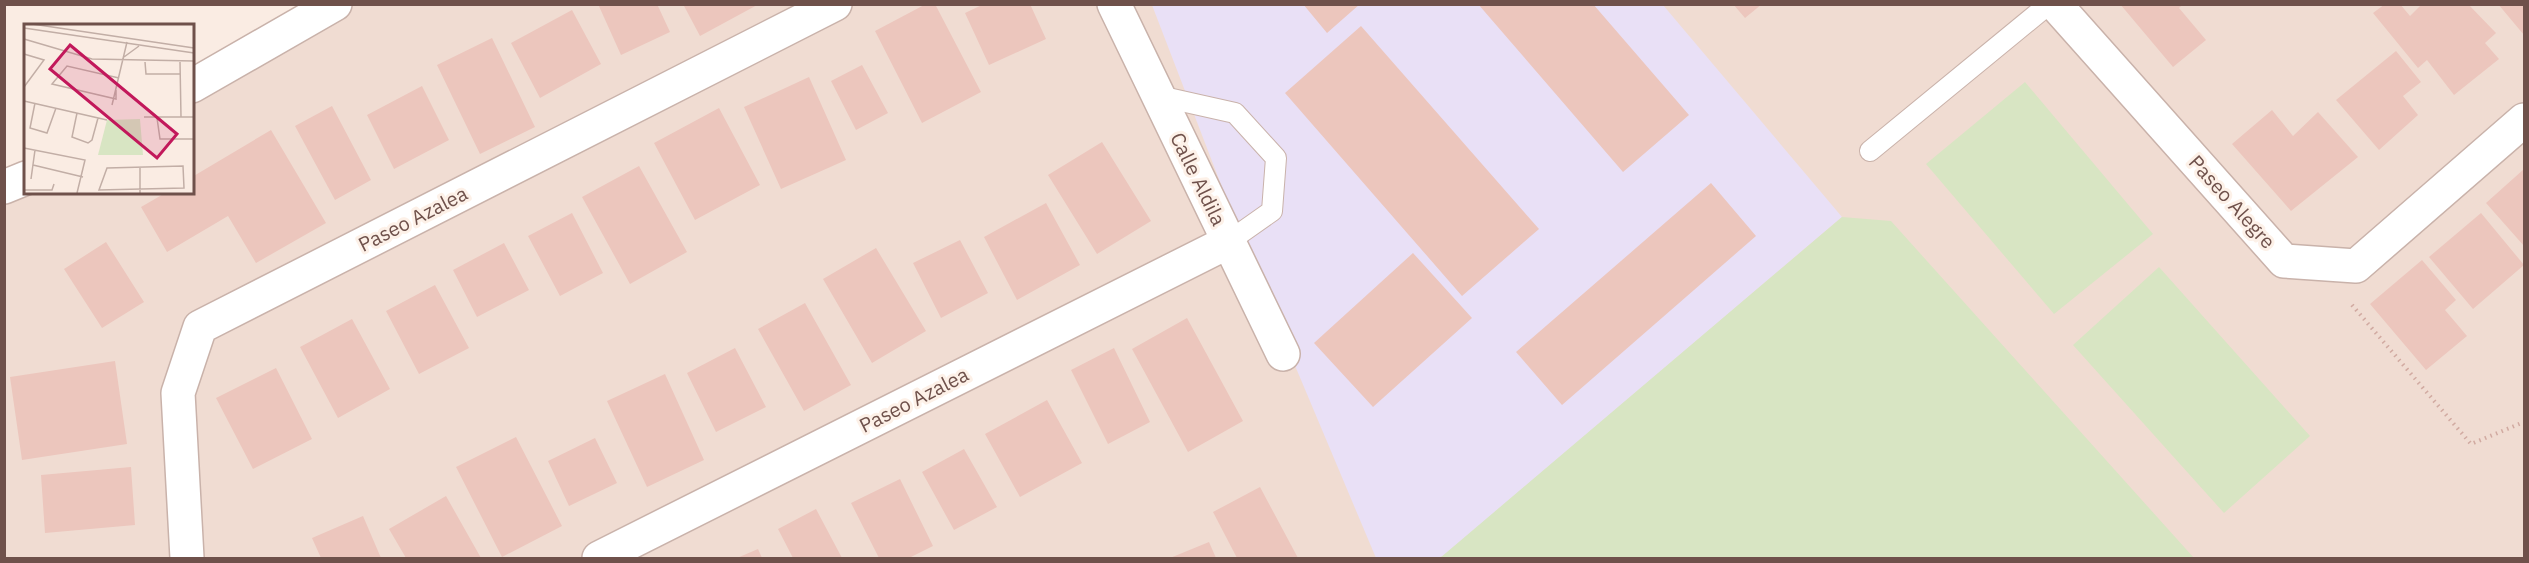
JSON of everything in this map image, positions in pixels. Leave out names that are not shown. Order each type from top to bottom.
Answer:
[{"type":"street","points":[[194,85],[335,4]]},
{"type":"street","name":"Paseo Azalea","points":[[187,558],[178,393],[200,327],[835,4]]},
{"type":"street","name":"Calle Aldila","points":[[1114,4],[1283,354]]},
{"type":"street","name":"Paseo Alegre","points":[[2055,4],[2284,261],[2356,266],[2524,120]]},
{"type":"street","points":[[4,187],[24,179]]},
{"type":"street","name":"Paseo Azalea","points":[[599,558],[1228,242]]},
{"type":"lane","points":[[1870,151],[2049,4]]},
{"type":"lane","points":[[1159,96],[1235,112],[1276,158],[1272,211],[1228,242]]},
{"type":"path","points":[[2317,263],[2471,444],[2524,422]]},
{"type":"shaded area","points":[[335,5],[2524,5],[2524,558],[5,558],[5,187],[24,192],[24,194],[194,194],[194,85]]},
{"type":"shaded area","points":[[1152,5],[1663,5],[1842,217],[1443,556],[1376,558],[1245,247]]},
{"type":"green space","points":[[2025,82],[2153,234],[2054,314],[1926,164]]},
{"type":"green space","points":[[1842,217],[1891,221],[2194,558],[1440,558]]},
{"type":"green space","points":[[2159,267],[2310,436],[2224,513],[2073,345]]},
{"type":"building","points":[[598,4],[657,4],[670,32],[621,55]]},
{"type":"building","points":[[683,4],[759,4],[700,36]]},
{"type":"building","points":[[926,4],[935,4],[981,92],[922,123],[875,31]]},
{"type":"building","points":[[984,4],[1030,4],[1046,39],[989,65],[965,13]]},
{"type":"building","points":[[1303,4],[1360,4],[1327,33]]},
{"type":"building","points":[[1478,4],[1593,4],[1689,115],[1623,172]]},
{"type":"building","points":[[1733,4],[1762,4],[1745,18]]},
{"type":"building","points":[[2120,4],[2183,4],[2179,8],[2206,40],[2173,67]]},
{"type":"building","points":[[2385,4],[2400,4],[2410,16],[2422,4],[2468,4],[2496,33],[2485,43],[2499,59],[2454,95],[2427,60],[2418,68],[2373,13]]},
{"type":"building","points":[[2498,4],[2524,4],[2524,35]]},
{"type":"building","points":[[572,10],[601,64],[540,98],[511,43]]},
{"type":"building","points":[[1361,26],[1539,229],[1462,296],[1285,93]]},
{"type":"building","points":[[492,38],[535,127],[480,154],[437,65]]},
{"type":"building","points":[[2396,51],[2421,82],[2403,96],[2418,115],[2379,150],[2336,100]]},
{"type":"building","points":[[862,65],[888,113],[856,130],[831,81]]},
{"type":"building","points":[[809,77],[846,160],[781,189],[744,107]]},
{"type":"building","points":[[422,86],[449,140],[394,169],[367,115]]},
{"type":"building","points":[[332,106],[371,180],[335,200],[295,126]]},
{"type":"building","points":[[719,108],[760,185],[695,220],[654,143]]},
{"type":"building","points":[[2272,110],[2293,136],[2318,112],[2358,157],[2291,211],[2232,144]]},
{"type":"building","points":[[271,130],[326,223],[256,263],[228,216],[167,252],[141,207],[164,194],[194,194],[194,176]]},
{"type":"building","points":[[1102,142],[1151,221],[1097,254],[1048,175]]},
{"type":"building","points":[[639,166],[687,252],[630,284],[582,197]]},
{"type":"building","points":[[2524,169],[2524,246],[2486,203]]},
{"type":"building","points":[[1711,183],[1756,236],[1562,405],[1516,352]]},
{"type":"building","points":[[1046,203],[1080,265],[1017,300],[984,237]]},
{"type":"building","points":[[572,213],[603,273],[560,296],[528,236]]},
{"type":"building","points":[[2481,213],[2524,265],[2473,309],[2429,257]]},
{"type":"building","points":[[960,240],[988,293],[941,318],[913,263]]},
{"type":"building","points":[[106,242],[144,302],[102,328],[64,269]]},
{"type":"building","points":[[504,243],[529,290],[477,317],[453,270]]},
{"type":"building","points":[[876,248],[926,331],[872,363],[823,279]]},
{"type":"building","points":[[1413,253],[1472,318],[1373,407],[1314,343]]},
{"type":"building","points":[[2422,260],[2456,300],[2445,310],[2467,336],[2426,370],[2370,304]]},
{"type":"building","points":[[435,285],[469,348],[419,374],[386,311]]},
{"type":"building","points":[[805,303],[851,385],[804,411],[758,329]]},
{"type":"building","points":[[1187,318],[1243,421],[1188,452],[1132,349]]},
{"type":"building","points":[[352,319],[390,389],[338,418],[300,347]]},
{"type":"building","points":[[735,348],[766,407],[716,432],[687,373]]},
{"type":"building","points":[[1114,348],[1150,422],[1108,444],[1071,370]]},
{"type":"building","points":[[115,361],[127,444],[22,460],[10,377]]},
{"type":"building","points":[[276,368],[312,439],[253,469],[216,398]]},
{"type":"building","points":[[665,374],[704,460],[647,487],[607,401]]},
{"type":"building","points":[[1047,400],[1082,463],[1020,497],[985,434]]},
{"type":"building","points":[[516,437],[562,526],[502,557],[456,467]]},
{"type":"building","points":[[595,438],[617,483],[569,506],[548,461]]},
{"type":"building","points":[[964,449],[997,507],[954,530],[922,472]]},
{"type":"building","points":[[131,467],[135,525],[45,533],[41,475]]},
{"type":"building","points":[[900,479],[933,546],[909,558],[879,558],[851,503]]},
{"type":"building","points":[[1260,487],[1298,558],[1237,558],[1213,512]]},
{"type":"building","points":[[446,496],[481,558],[406,558],[389,529]]},
{"type":"building","points":[[816,509],[842,558],[793,558],[778,529]]},
{"type":"building","points":[[363,516],[381,558],[321,558],[312,538]]},
{"type":"building","points":[[1209,542],[1216,558],[1170,558]]},
{"type":"building","points":[[758,549],[762,558],[737,558]]}]
